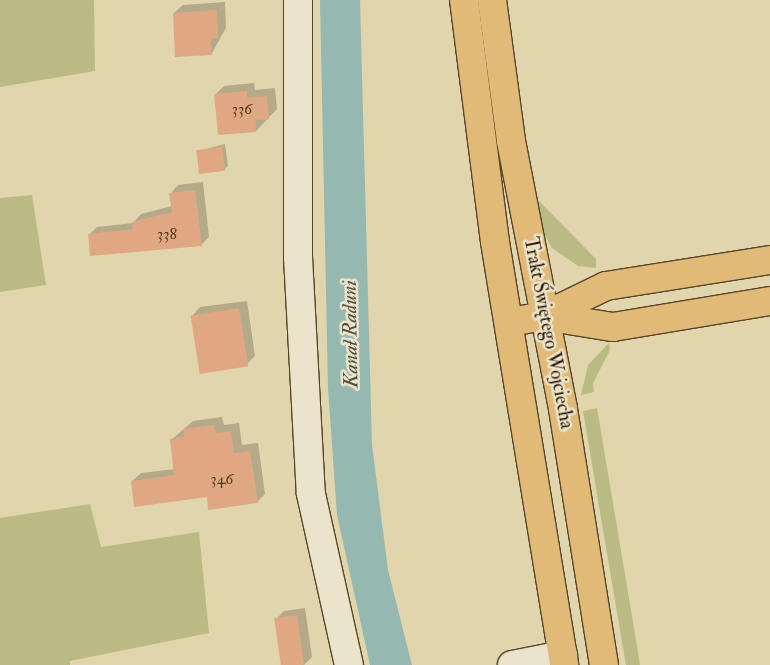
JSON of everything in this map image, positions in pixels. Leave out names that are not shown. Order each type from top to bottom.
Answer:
[{"type":"main road","name":"Trakt Świętego Wojciecha","points":[[464,0],[510,322],[564,660]]},
{"type":"main road","name":"Trakt Świętego Wojciecha","points":[[492,0],[511,141],[544,316],[604,665]]},
{"type":"main road","points":[[510,322],[544,316],[606,286],[770,260]]},
{"type":"main road","points":[[544,316],[613,327],[687,313],[770,301]]},
{"type":"street","points":[[298,0],[298,257],[311,494],[349,665]]},
{"type":"street","name":"Trakt Świętego Wojciecha","points":[[512,665],[564,660]]},
{"type":"green space","points":[[0,0],[94,0],[95,71],[0,87]]},
{"type":"green space","points":[[32,195],[46,285],[0,292],[0,198]]},
{"type":"green space","points":[[536,198],[596,259],[596,268],[578,266],[552,248],[541,228]]},
{"type":"green space","points":[[609,343],[610,350],[593,383],[594,392],[581,395],[588,365]]},
{"type":"green space","points":[[597,408],[640,665],[626,665],[583,411]]},
{"type":"green space","points":[[90,504],[101,547],[199,532],[209,633],[70,661],[70,665],[0,665],[0,518]]},
{"type":"water","name":"Kanał Raduni","points":[[320,0],[360,0],[372,445],[388,570],[412,665],[370,665],[337,515],[328,388]]},
{"type":"building","points":[[217,10],[218,38],[211,39],[212,55],[175,57],[173,13]]},
{"type":"building","points":[[247,91],[247,98],[267,96],[269,119],[255,120],[256,132],[218,135],[214,94]]},
{"type":"building","points":[[222,147],[225,171],[199,174],[196,150]]},
{"type":"building","points":[[195,190],[202,246],[90,256],[88,234],[133,229],[132,222],[172,212],[169,193]]},
{"type":"building","points":[[239,308],[248,366],[200,374],[191,316]]},
{"type":"building","points":[[214,425],[216,433],[231,431],[234,453],[250,451],[258,503],[208,510],[207,497],[134,507],[131,481],[174,475],[170,439],[184,437],[183,429]]},
{"type":"building","points":[[297,615],[304,665],[281,665],[274,618]]}]
